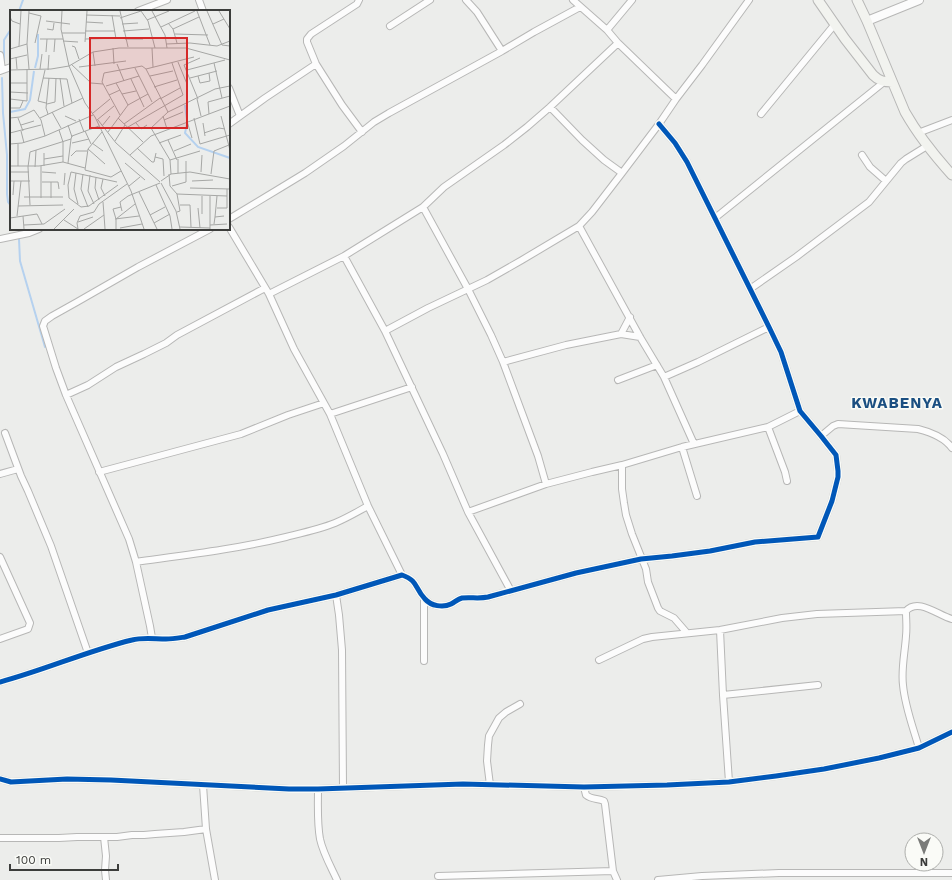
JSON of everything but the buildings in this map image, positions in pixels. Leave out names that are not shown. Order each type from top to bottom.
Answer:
[{"type":"main road","points":[[818,0],[873,75],[877,79],[888,82]]},
{"type":"main road","points":[[857,0],[867,21],[888,82],[918,133],[952,175]]},
{"type":"street","points":[[141,10],[167,0]]},
{"type":"street","points":[[199,0],[203,10]]},
{"type":"street","points":[[359,0],[357,4],[311,34],[307,39],[307,42],[316,64],[342,105],[362,132]]},
{"type":"street","points":[[390,26],[430,0]]},
{"type":"street","points":[[466,0],[477,12],[502,52]]},
{"type":"street","points":[[573,0],[607,30],[676,99]]},
{"type":"street","points":[[607,30],[632,0]]},
{"type":"street","points":[[385,331],[487,280],[579,226],[592,212],[622,173],[750,0]]},
{"type":"street","points":[[867,21],[919,0]]},
{"type":"street","points":[[230,218],[299,176],[344,146],[374,122],[502,52],[534,32],[580,7]]},
{"type":"street","points":[[761,114],[835,24]]},
{"type":"street","points":[[66,396],[88,385],[116,367],[166,343],[177,335],[267,291],[344,256],[423,207],[444,188],[504,145],[550,107],[618,42]]},
{"type":"street","points":[[0,55],[1,70]]},
{"type":"street","points":[[230,123],[316,64]]},
{"type":"street","points":[[715,218],[888,82]]},
{"type":"street","points":[[230,91],[240,116]]},
{"type":"street","points":[[550,107],[582,140],[604,160],[622,173]]},
{"type":"street","points":[[918,133],[952,120]]},
{"type":"street","points":[[230,229],[267,291],[294,349],[330,414],[368,506],[402,574],[414,581],[424,599],[429,603],[437,606],[444,606],[462,598],[482,598],[576,573],[641,559],[710,551],[755,542],[818,537],[832,501],[838,471],[836,455],[800,411],[781,352],[769,327],[687,162],[676,143],[659,124]]},
{"type":"street","points":[[750,289],[796,257],[869,202],[901,163],[928,146]]},
{"type":"street","points":[[862,155],[870,167],[886,181]]},
{"type":"street","points":[[423,207],[468,289],[503,362],[538,456],[546,484]]},
{"type":"street","points":[[579,226],[640,337],[664,377],[694,444]]},
{"type":"street","points":[[0,239],[36,230]]},
{"type":"street","points":[[152,638],[136,562],[129,539],[66,396],[43,326],[45,321],[70,305],[208,230]]},
{"type":"street","points":[[344,256],[385,331],[412,386],[468,512],[511,591]]},
{"type":"street","points":[[621,334],[630,317]]},
{"type":"street","points":[[664,377],[769,327]]},
{"type":"street","points":[[503,362],[621,334],[640,337]]},
{"type":"street","points":[[618,380],[657,365]]},
{"type":"street","points":[[330,414],[412,386]]},
{"type":"street","points":[[99,472],[241,434],[288,415],[324,403]]},
{"type":"street","points":[[468,512],[546,484],[622,465],[682,447],[768,427],[800,411]]},
{"type":"street","points":[[821,436],[833,426],[838,424],[918,429],[941,438],[952,448]]},
{"type":"street","points":[[768,427],[787,481]]},
{"type":"street","points":[[5,433],[18,469],[51,546],[88,652]]},
{"type":"street","points":[[682,447],[697,496]]},
{"type":"street","points":[[622,465],[622,489],[624,503],[632,534],[646,569],[648,582],[658,608],[660,611],[674,618],[687,633]]},
{"type":"street","points":[[0,474],[18,469]]},
{"type":"street","points":[[136,562],[247,546],[283,538],[334,523],[368,506]]},
{"type":"street","points":[[0,557],[2,566],[30,623],[28,629],[0,639]]},
{"type":"street","points":[[0,682],[23,676],[88,652],[135,639],[176,639],[268,610],[336,595],[402,574]]},
{"type":"street","points":[[336,595],[342,650],[343,788]]},
{"type":"street","points":[[424,599],[424,661]]},
{"type":"street","points":[[919,748],[908,713],[903,684],[906,612],[909,608],[922,607],[936,612],[946,618],[952,619]]},
{"type":"street","points":[[599,660],[643,639],[652,637],[720,630],[782,618],[817,614],[906,612]]},
{"type":"street","points":[[720,630],[729,782]]},
{"type":"street","points":[[723,695],[818,685]]},
{"type":"street","points":[[490,785],[487,761],[489,736],[499,718],[520,704]]},
{"type":"street","points":[[0,779],[11,782],[67,779],[111,780],[318,789],[463,784],[584,787],[729,782],[824,769],[879,758],[919,748],[952,732]]},
{"type":"street","points":[[203,785],[206,829],[215,880]]},
{"type":"street","points":[[584,787],[586,795],[589,798],[601,799],[604,801],[613,871],[617,880]]},
{"type":"street","points":[[318,789],[318,824],[320,840],[337,880]]},
{"type":"street","points":[[0,838],[117,837],[206,829]]},
{"type":"street","points":[[104,837],[106,880]]},
{"type":"street","points":[[438,876],[613,871]]},
{"type":"street","points":[[658,880],[779,873],[952,873]]},
{"type":"waterway","points":[[19,10],[23,0]]},
{"type":"waterway","points":[[4,61],[4,40],[10,31]]},
{"type":"waterway","points":[[2,78],[3,113],[7,155],[7,194],[8,202],[10,205]]},
{"type":"waterway","points":[[19,239],[20,261],[45,347]]},
{"type":"cycle path","points":[[0,682],[115,644],[145,638],[171,639],[185,637],[268,610],[336,595],[402,575],[414,582],[422,595],[428,601],[437,606],[444,606],[462,598],[488,597],[576,573],[641,559],[710,551],[755,542],[818,537],[832,501],[838,477],[836,455],[800,411],[781,352],[769,327],[687,162],[675,143],[659,124]]},
{"type":"cycle path","points":[[0,779],[11,782],[67,779],[111,780],[289,789],[463,784],[584,787],[729,782],[824,769],[879,758],[919,748],[952,732]]},
{"type":"district","name":"KWABENYA","points":[[897,403]]}]
